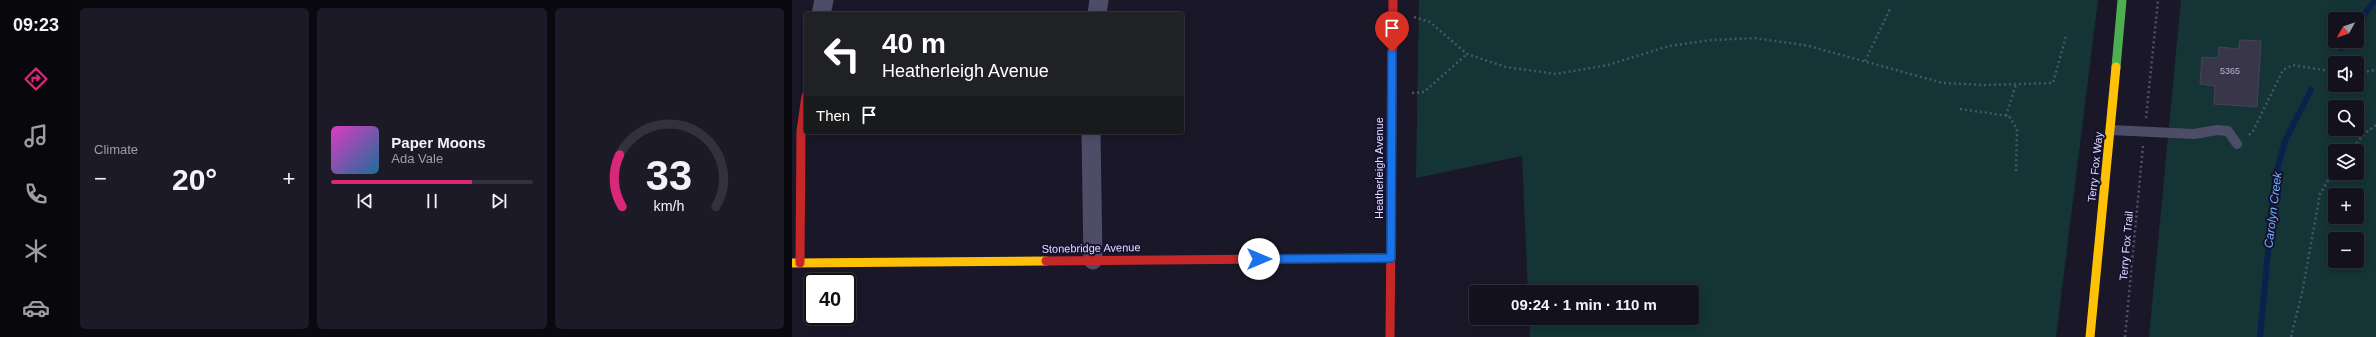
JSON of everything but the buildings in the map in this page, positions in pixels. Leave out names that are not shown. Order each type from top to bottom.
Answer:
[{"type":"street","points":[[821,12],[824,0]]},
{"type":"street","points":[[1097,12],[1099,0]]},
{"type":"street","name":"Heatherleigh Avenue","points":[[1390,337],[1393,0]]},
{"type":"street","name":"Terry Fox Way","points":[[2090,337],[2111,130],[2122,0]]},
{"type":"street","points":[[796,263],[800,131],[804,108]]},
{"type":"street","points":[[1090,134],[1093,260]]},
{"type":"street","name":"Stonebridge Avenue","points":[[796,263],[1391,258]]},
{"type":"lane","points":[[2111,130],[2194,134],[2217,130],[2228,132],[2237,144]]},
{"type":"path","points":[[2146,114],[2158,0]]},
{"type":"path","points":[[1865,60],[1890,9]]},
{"type":"path","points":[[1392,10],[1430,22],[1467,54],[1506,67],[1556,74],[1608,65],[1669,46],[1712,40],[1755,38],[1809,46],[1865,60],[1943,83],[2054,83],[2062,59],[2066,36]]},
{"type":"path","points":[[1391,94],[1424,92],[1467,54]]},
{"type":"path","points":[[2237,144],[2253,131],[2283,70],[2294,65],[2328,71]]},
{"type":"path","points":[[2364,71],[2376,70]]},
{"type":"path","points":[[2006,116],[2016,84]]},
{"type":"path","points":[[1960,109],[2006,116],[2017,128],[2016,173]]},
{"type":"path","points":[[2356,144],[2364,134],[2376,125]]},
{"type":"path","name":"Terry Fox Trail","points":[[2125,337],[2142,158]]},
{"type":"path","points":[[2291,337],[2302,292],[2320,194],[2328,180]]},
{"type":"green space","points":[[1419,0],[2098,0],[2056,337],[1530,337],[1529,325],[1699,325],[1699,285],[1528,285],[1522,156],[1416,178]]},
{"type":"green space","points":[[2181,0],[2376,0],[2376,337],[2149,337]]},
{"type":"waterway","name":"Carolyn Creek","points":[[2364,15],[2375,0]]},
{"type":"waterway","name":"Carolyn Creek","points":[[2260,337],[2275,178],[2285,141],[2311,90]]},
{"type":"traffic: fast","points":[[2116,67],[2122,0]]},
{"type":"traffic: fast","points":[[1276,259],[1391,258]]},
{"type":"traffic: slow","points":[[2090,337],[2116,67]]},
{"type":"traffic: slow","points":[[792,263],[1046,261]]},
{"type":"traffic: jam","points":[[1390,337],[1393,0]]},
{"type":"traffic: jam","points":[[800,263],[801,131],[804,110]]},
{"type":"traffic: jam","points":[[1046,261],[1276,259]]},
{"type":"route","points":[[1259,259],[1391,258],[1392,52]]}]
